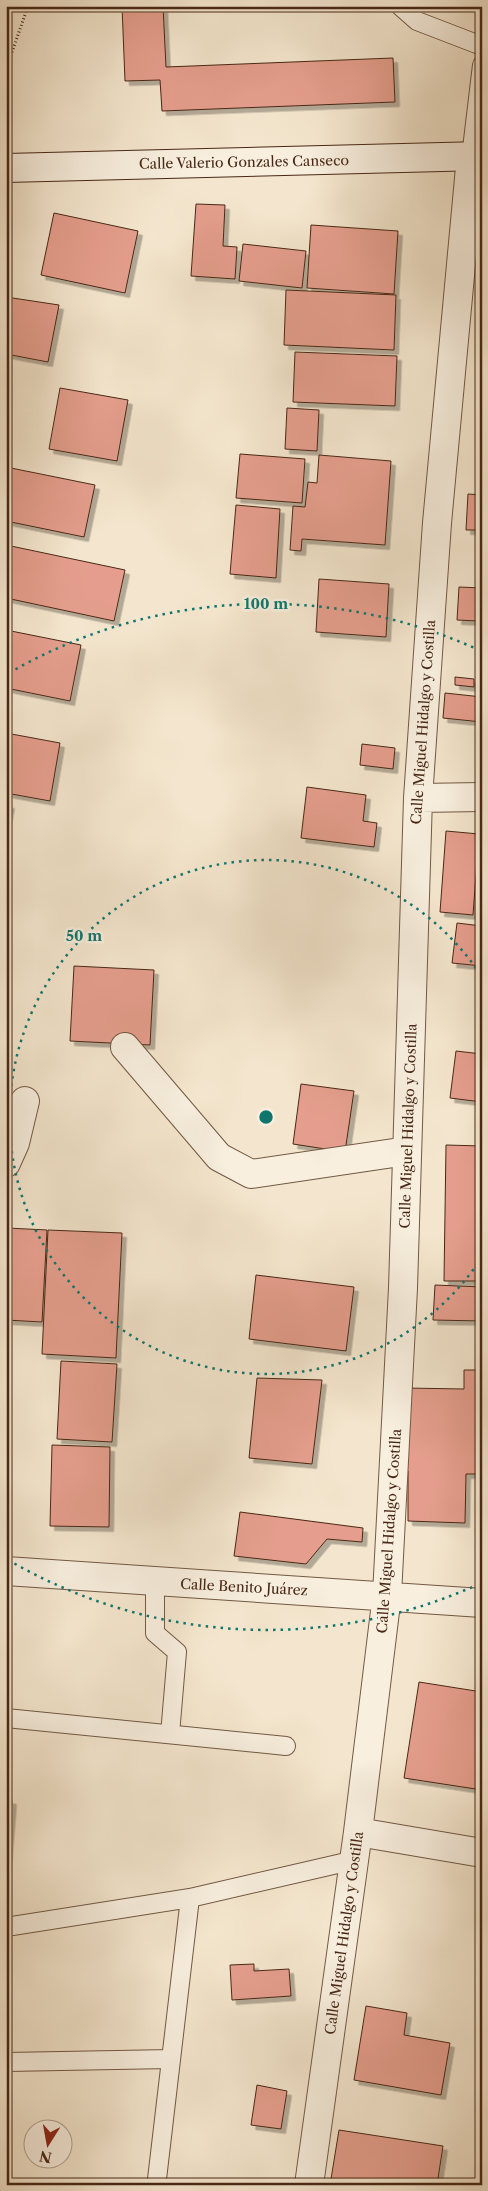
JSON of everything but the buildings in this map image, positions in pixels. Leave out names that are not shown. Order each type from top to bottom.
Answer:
[{"type":"street","name":"Calle Valerio Gonzales Canseco","points":[[6,168],[476,156]]},
{"type":"street","name":"Calle Miguel Hidalgo y Costilla","points":[[309,2185],[355,1860],[387,1595],[403,1288],[418,798],[437,523],[476,156]]},
{"type":"street","points":[[418,798],[482,797]]},
{"type":"street","points":[[125,1047],[219,1157],[251,1174],[407,1151]]},
{"type":"street","points":[[6,1163],[15,1143],[26,1101]]},
{"type":"street","name":"Calle Benito Juárez","points":[[6,1571],[482,1602]]},
{"type":"street","points":[[358,1832],[482,1853]]},
{"type":"lane","points":[[400,6],[418,21],[482,46]]},
{"type":"lane","name":"Calle Miguel Hidalgo y Costilla","points":[[476,156],[482,66]]},
{"type":"lane","points":[[155,1582],[155,1633],[177,1652],[170,1734]]},
{"type":"lane","points":[[6,1718],[286,1746]]},
{"type":"lane","points":[[6,1927],[190,1898],[355,1860]]},
{"type":"lane","points":[[157,2179],[190,1898]]},
{"type":"lane","points":[[6,2062],[171,2059]]},
{"type":"path","points":[[6,76],[10,58],[28,6]]}]
